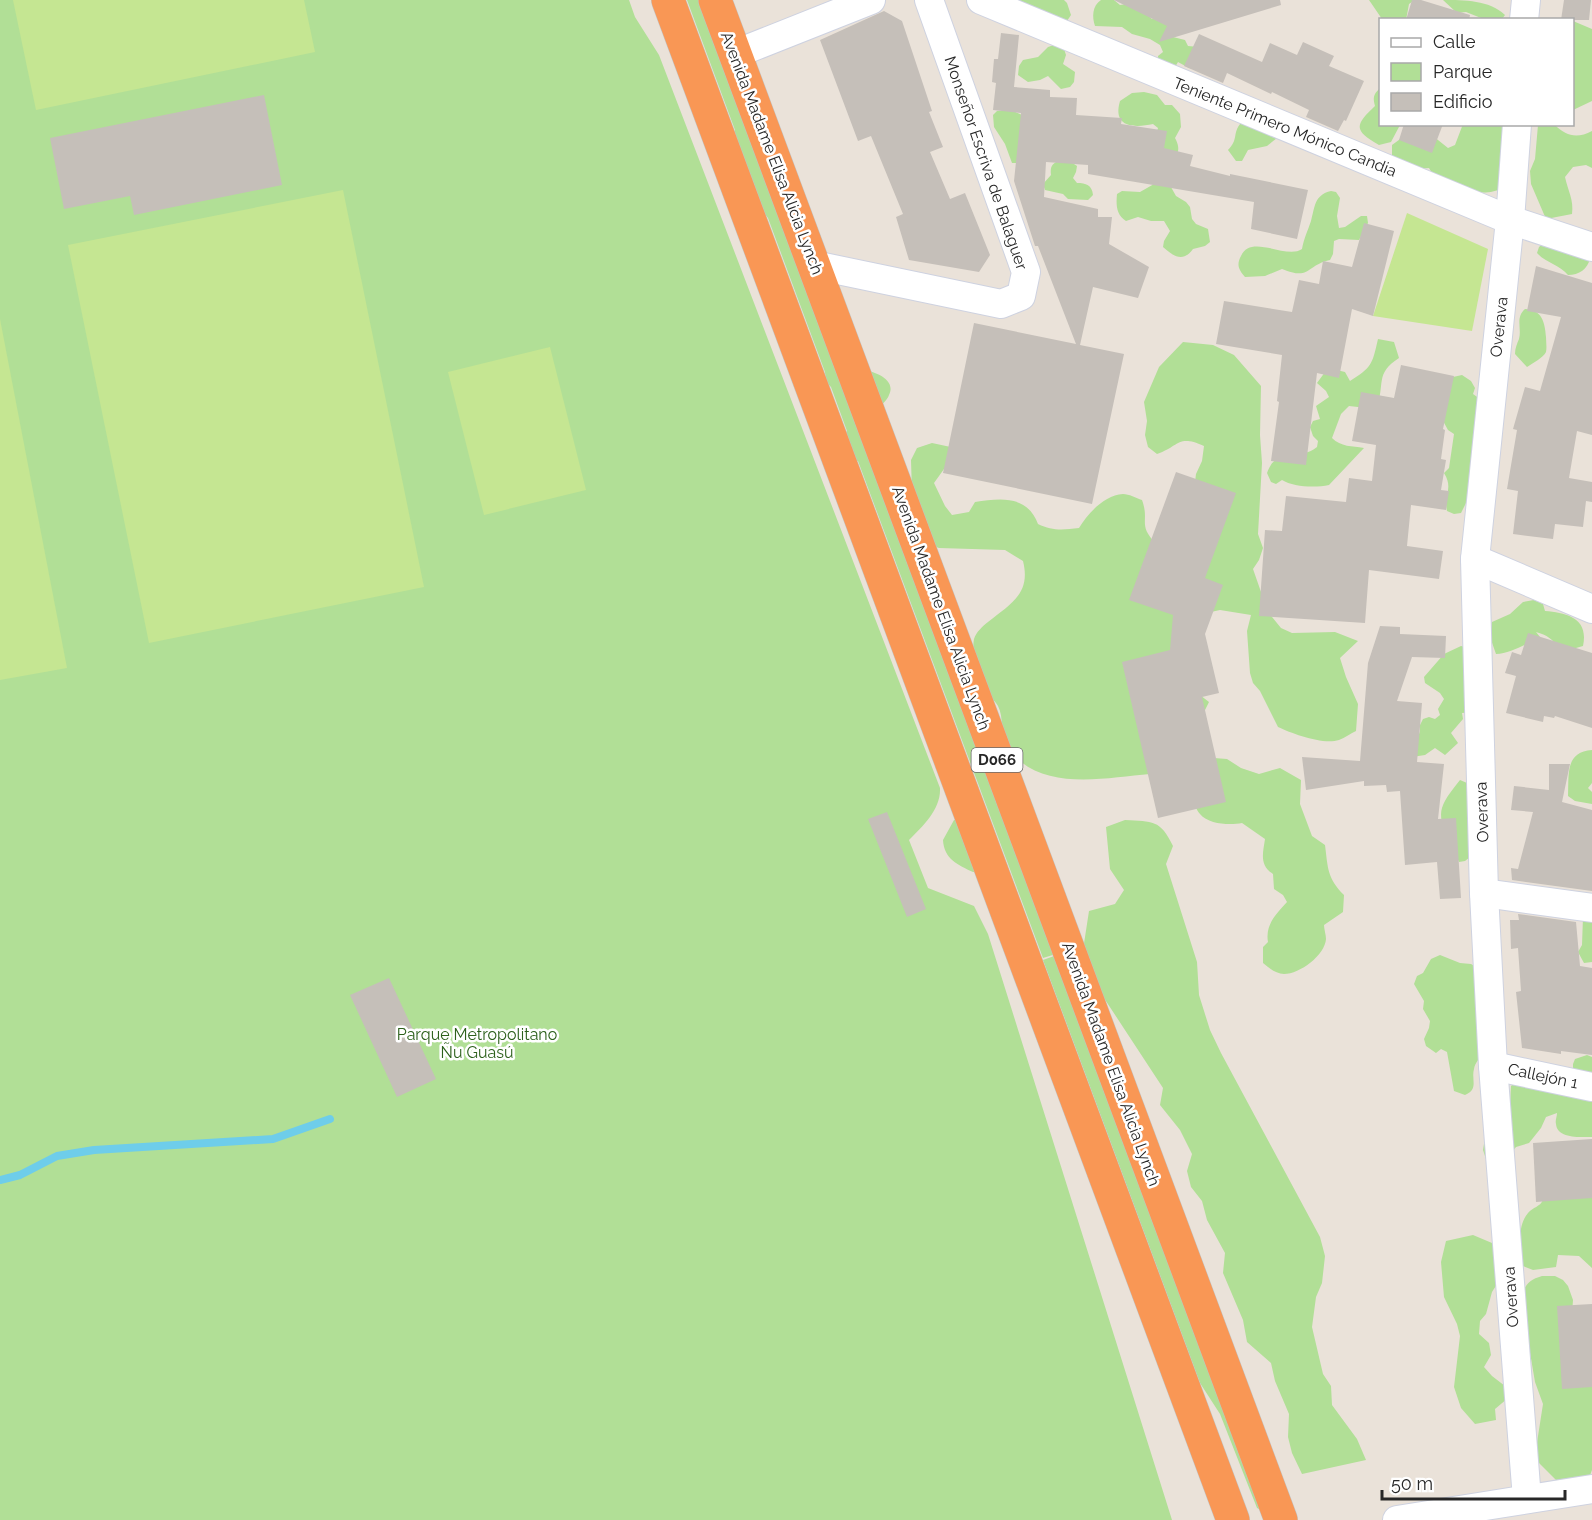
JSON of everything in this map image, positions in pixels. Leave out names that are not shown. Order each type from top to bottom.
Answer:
[{"type":"highway","name":"D066","points":[[668,0],[1233,1520]]},
{"type":"highway","name":"Avenida Madame Elisa Alicia Lynch","points":[[715,0],[1281,1520]]},
{"type":"highway","points":[[1181,1382],[1205,1398],[1250,1520]]},
{"type":"street","points":[[735,54],[871,0]]},
{"type":"street","name":"Monseñor Escriva de Balaguer","points":[[814,265],[1001,304],[1021,296],[1026,272],[929,0]]},
{"type":"street","points":[[1524,18],[1526,0]]},
{"type":"street","name":"Teniente Primero Mónico Candia","points":[[994,3],[1510,220],[1592,247]]},
{"type":"street","name":"Overava","points":[[1517,126],[1510,220],[1475,559],[1484,893],[1493,1066],[1527,1499]]},
{"type":"street","points":[[1475,559],[1592,609]]},
{"type":"street","points":[[1484,893],[1592,908]]},
{"type":"street","name":"Callejón 1","points":[[1493,1066],[1592,1087]]},
{"type":"street","points":[[1397,1520],[1592,1489]]},
{"type":"green space","name":"Parque Metropolitano Ñu Guasú","points":[[0,0],[629,0],[635,17],[659,55],[940,788],[940,796],[934,810],[909,840],[928,888],[974,906],[988,934],[1172,1520],[0,1520]]},
{"type":"green space","points":[[13,0],[304,0],[315,52],[36,110]]},
{"type":"green space","points":[[687,0],[701,0],[861,369],[877,374],[890,384],[888,397],[876,410],[1056,954],[1043,958],[858,461],[852,461],[839,441],[847,431],[831,387],[826,382],[825,372],[768,218],[759,207],[731,137],[735,130]]},
{"type":"green space","points":[[996,0],[1064,0],[1071,15],[1067,21]]},
{"type":"green space","points":[[1101,0],[1114,0],[1120,5],[1133,3],[1152,19],[1165,19],[1173,37],[1185,40],[1188,46],[1199,47],[1195,69],[1178,62],[1175,67],[1158,63],[1158,56],[1163,52],[1160,45],[1150,39],[1132,34],[1122,27],[1095,26],[1094,12]]},
{"type":"green space","points":[[1369,0],[1415,0],[1409,4],[1406,18],[1381,18]]},
{"type":"green space","points":[[1443,0],[1484,4],[1492,6],[1505,15],[1503,18],[1481,18],[1466,12],[1457,13]]},
{"type":"green space","points":[[1574,21],[1592,29],[1592,101],[1574,110]]},
{"type":"green space","points":[[1054,45],[1064,49],[1066,55],[1063,64],[1075,72],[1074,82],[1070,87],[1061,89],[1048,76],[1028,82],[1018,75],[1019,66],[1023,60],[1038,57],[1048,47]]},
{"type":"green space","points":[[1379,89],[1379,126],[1399,126],[1391,142],[1379,145],[1365,135],[1360,127],[1364,118],[1375,106],[1376,93]]},
{"type":"green space","points":[[1144,92],[1157,95],[1165,105],[1172,105],[1180,114],[1181,127],[1175,138],[1178,150],[1168,165],[1156,135],[1158,128],[1153,124],[1133,126],[1119,117],[1120,101],[1132,93]]},
{"type":"green space","points":[[1011,110],[1022,115],[1018,163],[1012,163],[1005,144],[994,127],[993,115],[997,111]]},
{"type":"green space","points":[[1241,123],[1277,138],[1267,146],[1248,150],[1242,161],[1236,161],[1228,150]]},
{"type":"green space","points":[[1462,126],[1516,126],[1506,187],[1485,193],[1468,190],[1432,173],[1429,168],[1415,169],[1392,157],[1392,145],[1403,137],[1433,136],[1448,148],[1455,145]]},
{"type":"green space","points":[[1538,126],[1556,126],[1563,132],[1577,136],[1592,131],[1592,168],[1586,165],[1573,167],[1565,177],[1572,214],[1546,219],[1531,184],[1530,171],[1535,159]]},
{"type":"green space","points":[[1059,161],[1071,162],[1077,166],[1073,178],[1077,183],[1090,187],[1093,195],[1088,200],[1068,199],[1063,194],[1045,190],[1043,184],[1051,175],[1052,166]]},
{"type":"green space","points":[[1161,180],[1167,180],[1176,196],[1190,207],[1192,219],[1196,224],[1208,229],[1210,242],[1193,249],[1186,256],[1178,257],[1163,247],[1170,231],[1164,221],[1151,221],[1138,217],[1126,221],[1117,209],[1117,194],[1122,191],[1140,192]]},
{"type":"green space","points":[[343,190],[424,587],[149,643],[68,245]]},
{"type":"green space","points":[[1331,191],[1336,192],[1340,198],[1337,216],[1339,228],[1345,227],[1361,216],[1367,216],[1368,223],[1359,240],[1334,241],[1330,260],[1304,273],[1282,269],[1265,276],[1245,277],[1238,265],[1239,259],[1246,250],[1252,247],[1287,252],[1302,249],[1316,202],[1321,195]]},
{"type":"green space","points":[[1407,213],[1488,249],[1472,331],[1373,316]]},
{"type":"green space","points":[[1544,243],[1590,258],[1589,262],[1582,271],[1568,275],[1537,253],[1539,247]]},
{"type":"green space","points":[[1525,309],[1535,311],[1542,318],[1546,344],[1545,354],[1527,367],[1515,354],[1520,335],[1520,316]]},
{"type":"green space","points":[[0,319],[67,668],[0,680]]},
{"type":"green space","points":[[1378,339],[1394,342],[1399,358],[1386,369],[1383,375],[1376,409],[1349,406],[1341,414],[1332,438],[1343,445],[1364,448],[1329,485],[1304,486],[1282,480],[1276,484],[1271,482],[1267,473],[1276,460],[1303,454],[1317,447],[1318,441],[1313,436],[1310,427],[1313,421],[1320,419],[1316,406],[1329,397],[1317,383],[1328,368],[1345,372],[1350,381],[1370,364]]},
{"type":"green space","points":[[1183,342],[1213,345],[1234,355],[1261,386],[1262,463],[1258,534],[1263,548],[1253,569],[1268,612],[1281,628],[1292,633],[1335,632],[1358,641],[1340,658],[1358,704],[1356,731],[1339,740],[1325,741],[1300,736],[1278,727],[1260,691],[1253,683],[1250,673],[1247,631],[1251,615],[1220,610],[1188,617],[1196,692],[1209,702],[1204,712],[1150,774],[1092,779],[1053,777],[1035,771],[1020,761],[1007,746],[1003,737],[1000,710],[983,687],[976,666],[973,645],[978,632],[1012,603],[1022,589],[1025,572],[1023,561],[1005,550],[939,548],[924,543],[912,493],[911,460],[917,448],[932,443],[960,449],[957,460],[944,469],[934,483],[952,515],[969,512],[975,502],[1003,500],[1020,503],[1033,515],[1038,524],[1048,528],[1079,528],[1087,516],[1104,501],[1116,495],[1125,494],[1142,500],[1145,527],[1156,544],[1194,490],[1196,474],[1202,461],[1204,446],[1183,441],[1157,454],[1148,447],[1145,435],[1147,421],[1144,402],[1159,367]]},
{"type":"green space","points":[[550,347],[586,490],[484,515],[448,372]]},
{"type":"green space","points":[[1462,375],[1471,381],[1475,388],[1473,394],[1480,399],[1476,483],[1461,513],[1454,514],[1447,511],[1448,483],[1444,473],[1449,468],[1454,434],[1448,430],[1442,419],[1453,377]]},
{"type":"green space","points":[[1534,600],[1543,604],[1545,611],[1561,613],[1579,623],[1583,629],[1583,646],[1559,649],[1549,638],[1536,632],[1540,637],[1513,650],[1496,654],[1490,637],[1492,622],[1510,614],[1523,602]]},
{"type":"green space","points":[[1461,646],[1473,649],[1474,712],[1462,713],[1463,719],[1451,733],[1458,743],[1445,755],[1435,748],[1425,755],[1412,757],[1423,719],[1429,717],[1435,719],[1440,715],[1438,709],[1444,699],[1440,693],[1425,683],[1424,677],[1444,654]]},
{"type":"green space","points":[[1592,750],[1592,783],[1588,788],[1592,792],[1592,804],[1575,801],[1568,796],[1569,772],[1573,760],[1577,755]]},
{"type":"green space","points":[[1214,758],[1227,759],[1241,768],[1259,774],[1280,768],[1301,780],[1300,804],[1312,836],[1325,845],[1331,878],[1344,895],[1343,912],[1324,925],[1325,945],[1311,962],[1297,971],[1281,974],[1263,963],[1263,947],[1268,942],[1268,930],[1275,915],[1287,902],[1283,895],[1274,889],[1273,874],[1264,863],[1265,839],[1242,823],[1220,823],[1204,818],[1197,810],[1191,796]]},
{"type":"green space","points":[[1460,780],[1474,786],[1470,857],[1459,862],[1444,828],[1441,814],[1445,801]]},
{"type":"green space","points":[[956,820],[975,872],[957,864],[946,852],[943,840]]},
{"type":"green space","points":[[1125,820],[1149,822],[1159,826],[1173,846],[1166,864],[1197,962],[1199,995],[1210,1030],[1320,1237],[1325,1256],[1322,1283],[1316,1297],[1312,1327],[1323,1374],[1331,1386],[1332,1405],[1357,1439],[1366,1460],[1302,1474],[1292,1453],[1288,1437],[1289,1414],[1275,1381],[1271,1363],[1247,1342],[1243,1320],[1223,1273],[1225,1253],[1207,1220],[1202,1201],[1191,1187],[1187,1171],[1192,1154],[1180,1130],[1160,1105],[1163,1088],[1081,963],[1089,911],[1115,904],[1124,890],[1110,869],[1106,827]]},
{"type":"green space","points":[[1583,917],[1592,919],[1592,962],[1584,963],[1578,952],[1582,945]]},
{"type":"green space","points":[[1057,955],[1261,1510],[1257,1508],[1220,1414],[1200,1383],[1043,960]]},
{"type":"green space","points":[[1440,955],[1460,963],[1471,964],[1488,974],[1482,1055],[1473,1073],[1472,1090],[1465,1095],[1454,1091],[1447,1052],[1441,1049],[1436,1053],[1426,1046],[1424,1039],[1430,1021],[1423,1009],[1424,1001],[1414,984],[1417,976],[1423,973],[1431,959]]},
{"type":"green space","points":[[1587,1055],[1592,1057],[1592,1137],[1570,1136],[1560,1132],[1556,1124],[1557,1113],[1546,1117],[1541,1128],[1529,1143],[1487,1162],[1483,1150],[1484,1144],[1510,1105],[1511,1086],[1516,1082],[1573,1070],[1575,1059]]},
{"type":"green space","points":[[1592,1179],[1592,1268],[1579,1256],[1558,1255],[1556,1267],[1533,1270],[1523,1266],[1521,1232],[1528,1213],[1543,1200]]},
{"type":"green space","points":[[1473,1235],[1492,1243],[1499,1257],[1499,1281],[1492,1292],[1486,1314],[1480,1321],[1479,1334],[1489,1343],[1491,1355],[1484,1367],[1514,1393],[1495,1409],[1496,1420],[1475,1424],[1461,1408],[1454,1387],[1460,1336],[1444,1297],[1441,1262],[1446,1241]]},
{"type":"green space","points":[[1542,1276],[1555,1276],[1568,1286],[1573,1300],[1571,1327],[1592,1383],[1592,1470],[1589,1478],[1560,1484],[1537,1461],[1536,1449],[1543,1404],[1535,1382],[1521,1300],[1527,1284]]},
{"type":"building","points":[[1114,0],[1280,0],[1281,5],[1159,42],[1167,26]]},
{"type":"building","points":[[1412,0],[1421,0],[1470,15],[1469,18],[1407,18]]},
{"type":"building","points":[[1564,0],[1591,0],[1589,20],[1561,18]]},
{"type":"building","points":[[884,11],[902,21],[932,111],[929,112],[943,147],[930,152],[950,199],[965,193],[990,255],[979,272],[909,260],[896,217],[903,214],[871,136],[858,141],[820,40]]},
{"type":"building","points":[[1001,33],[1019,35],[1014,87],[1050,90],[1050,97],[1077,98],[1076,115],[1122,118],[1121,124],[1167,131],[1164,148],[1193,155],[1190,166],[1230,176],[1230,174],[1308,190],[1297,239],[1251,229],[1254,202],[1088,174],[1088,165],[1046,162],[1044,197],[1098,209],[1098,217],[1112,217],[1109,244],[1149,267],[1138,298],[1093,287],[1080,345],[1124,354],[1092,504],[943,473],[974,323],[1076,344],[1038,246],[1035,246],[1014,181],[1021,113],[993,110],[996,83],[992,82],[994,59],[998,59]]},
{"type":"building","points":[[1199,34],[1262,62],[1270,43],[1297,55],[1303,42],[1334,56],[1329,66],[1364,81],[1346,121],[1344,120],[1338,131],[1306,117],[1309,110],[1227,73],[1223,83],[1184,66]]},
{"type":"building","points":[[264,95],[282,185],[134,215],[130,196],[64,209],[50,138]]},
{"type":"building","points":[[1403,126],[1442,126],[1432,153],[1399,140]]},
{"type":"building","points":[[1364,223],[1394,231],[1373,316],[1352,309],[1339,378],[1317,373],[1306,465],[1271,461],[1279,402],[1277,401],[1282,355],[1216,344],[1224,301],[1292,312],[1299,280],[1319,284],[1323,261],[1352,267]]},
{"type":"building","points":[[1536,266],[1592,283],[1592,435],[1577,431],[1569,478],[1592,482],[1592,502],[1586,501],[1583,527],[1555,524],[1553,539],[1513,534],[1518,491],[1507,489],[1517,430],[1513,429],[1525,387],[1540,391],[1561,317],[1527,311]]},
{"type":"building","points":[[1401,365],[1454,376],[1443,429],[1445,430],[1441,459],[1446,460],[1441,490],[1449,491],[1446,510],[1411,505],[1407,546],[1443,551],[1439,579],[1369,570],[1365,623],[1259,616],[1265,530],[1282,531],[1286,496],[1346,502],[1349,478],[1372,481],[1376,445],[1352,441],[1361,392],[1394,398]]},
{"type":"building","points":[[1176,472],[1236,493],[1205,578],[1223,585],[1205,634],[1219,693],[1202,697],[1226,802],[1158,818],[1122,662],[1170,650],[1173,615],[1129,600]]},
{"type":"building","points":[[1380,626],[1400,627],[1400,634],[1446,636],[1445,658],[1412,657],[1397,701],[1422,703],[1417,762],[1444,764],[1438,819],[1456,818],[1461,898],[1440,899],[1437,862],[1405,865],[1400,791],[1387,792],[1386,785],[1364,786],[1364,781],[1306,790],[1302,757],[1360,761],[1368,663]]},
{"type":"building","points":[[1528,633],[1592,653],[1592,728],[1555,716],[1554,718],[1544,716],[1543,722],[1506,713],[1516,676],[1505,673],[1512,652],[1521,655]]},
{"type":"building","points":[[1549,764],[1570,764],[1562,802],[1592,810],[1592,891],[1512,880],[1511,868],[1518,869],[1533,812],[1511,810],[1514,786],[1549,790]]},
{"type":"building","points":[[887,812],[926,909],[907,917],[868,819]]},
{"type":"building","points":[[1518,914],[1576,922],[1580,966],[1592,968],[1592,1055],[1561,1051],[1561,1054],[1522,1048],[1516,992],[1521,991],[1518,948],[1511,949],[1510,920],[1519,920]]},
{"type":"building","points":[[389,978],[436,1079],[397,1097],[350,995]]},
{"type":"building","points":[[1592,1139],[1592,1198],[1536,1202],[1533,1143]]},
{"type":"building","points":[[1592,1304],[1592,1387],[1562,1389],[1557,1306]]},
{"type":"waterway","points":[[0,1180],[20,1175],[57,1156],[94,1150],[273,1139],[330,1119]]}]
